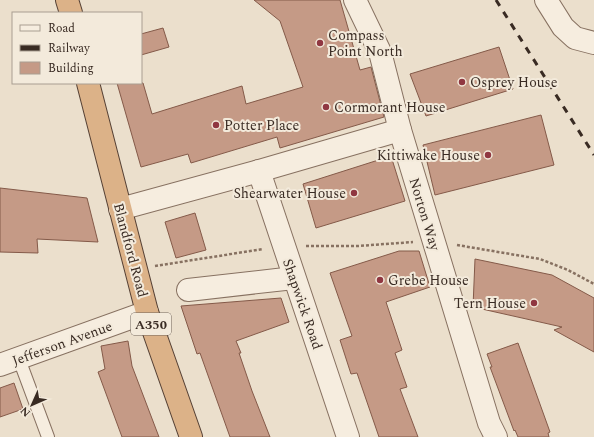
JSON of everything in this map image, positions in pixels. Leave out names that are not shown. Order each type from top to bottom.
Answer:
[{"type":"highway","points":[[67,0],[71,12]]},
{"type":"highway","name":"Blandford Road","points":[[88,84],[147,312],[190,437]]},
{"type":"street","name":"Norton Way","points":[[355,0],[380,52],[400,130],[433,241],[489,423],[496,437]]},
{"type":"street","points":[[546,0],[563,27],[575,38],[594,43]]},
{"type":"street","points":[[120,209],[259,172],[400,130]]},
{"type":"street","name":"Shapwick Road","points":[[259,172],[348,437]]},
{"type":"street","points":[[188,290],[294,278]]},
{"type":"street","name":"Jefferson Avenue","points":[[10,362],[147,312]]},
{"type":"lane","points":[[10,362],[48,437]]},
{"type":"path","points":[[433,241],[540,259],[568,270],[594,284]]},
{"type":"building","points":[[254,0],[340,0],[360,70],[371,67],[384,117],[280,148],[277,137],[191,163],[188,154],[141,167],[117,84],[143,83],[152,114],[242,86],[246,104],[303,87],[280,21]]},
{"type":"building","points":[[163,28],[169,47],[142,55],[142,34]]},
{"type":"building","name":"Osprey House","points":[[499,47],[513,89],[426,116],[410,74]]},
{"type":"building","name":"Kittiwake House","points":[[541,115],[554,165],[435,195],[423,145]]},
{"type":"building","name":"Shearwater House","points":[[391,156],[405,201],[316,228],[303,184]]},
{"type":"building","points":[[0,188],[87,198],[98,242],[37,239],[38,253],[0,252]]},
{"type":"building","points":[[195,213],[206,250],[176,258],[165,222]]},
{"type":"building","points":[[399,251],[419,251],[430,287],[386,302],[402,350],[395,353],[407,387],[400,389],[418,437],[379,437],[357,373],[351,374],[340,340],[352,336],[330,273]]},
{"type":"building","name":"Tern House","points":[[475,259],[552,275],[594,298],[594,352],[554,330],[562,327],[473,307]]},
{"type":"building","points":[[281,298],[289,322],[236,341],[252,391],[270,437],[230,437],[200,353],[197,354],[181,306]]},
{"type":"building","points":[[128,341],[132,366],[159,437],[122,437],[98,372],[105,369],[101,346]]},
{"type":"building","points":[[518,343],[550,432],[548,433],[549,437],[518,437],[515,430],[514,431],[490,367],[492,367],[487,354]]},
{"type":"building","points":[[14,383],[23,409],[0,417],[0,388]]},
{"type":"railway","points":[[496,0],[594,155]]},
{"type":"place","name":"Compass Point North","points":[[320,43]]},
{"type":"place","name":"Osprey House","points":[[462,82]]},
{"type":"place","name":"Cormorant House","points":[[326,107]]},
{"type":"place","name":"Potter Place","points":[[216,125]]},
{"type":"place","name":"Kittiwake House","points":[[488,155]]},
{"type":"place","name":"Shearwater House","points":[[354,193]]},
{"type":"place","name":"Grebe House","points":[[380,280]]},
{"type":"place","name":"Tern House","points":[[534,303]]}]
